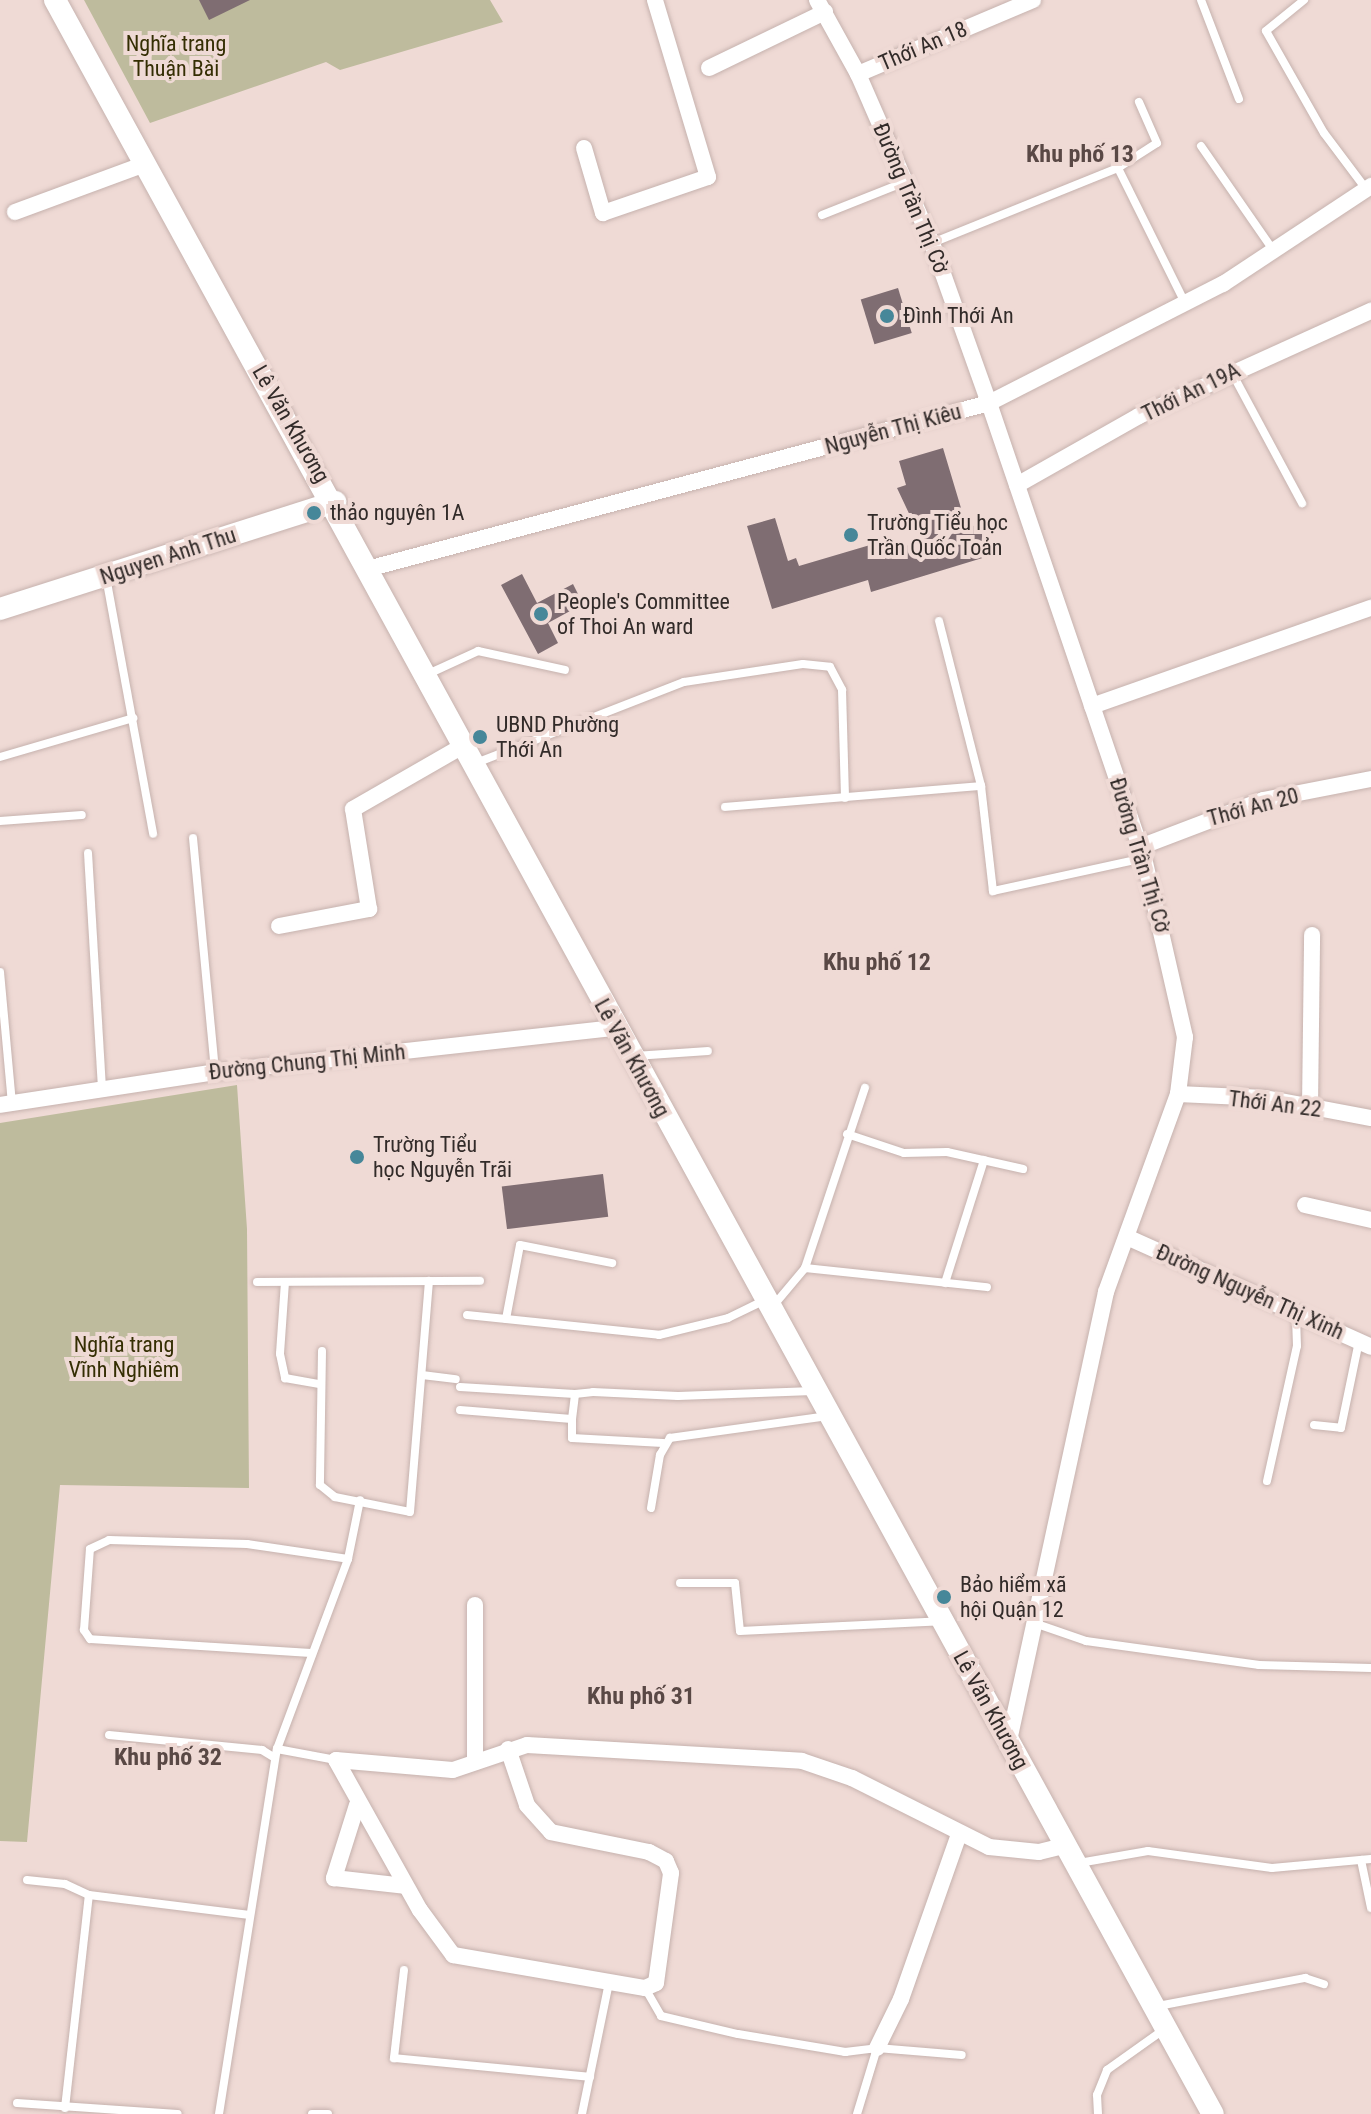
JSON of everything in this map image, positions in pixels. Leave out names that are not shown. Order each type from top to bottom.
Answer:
[{"type":"main road","name":"Lê Văn Khương","points":[[55,0],[142,165],[335,502],[471,753],[614,1028],[815,1391],[832,1416],[1213,2114]]},
{"type":"main road","name":"Nguyen Anh Thu","points":[[0,609],[335,502]]},
{"type":"street","points":[[584,148],[603,213],[708,177],[655,0]]},
{"type":"street","name":"Thới An 18","points":[[858,74],[1033,0]]},
{"type":"street","points":[[709,68],[821,6]]},
{"type":"street","name":"Đường Trần Thị Cờ","points":[[821,6],[858,74],[932,243],[989,403],[1142,852],[1185,1037],[1178,1094],[1129,1238],[1106,1292],[1037,1624],[1009,1741]]},
{"type":"street","points":[[15,212],[142,165]]},
{"type":"street","name":"Nguyễn Thị Kiêu","points":[[371,568],[989,403],[1185,303],[1274,251],[1369,188]]},
{"type":"street","name":"Thới An 19A","points":[[1017,485],[1231,372],[1371,311]]},
{"type":"street","points":[[1092,706],[1371,608]]},
{"type":"street","points":[[279,926],[369,909],[353,809],[471,753]]},
{"type":"street","name":"Thới An 20","points":[[1142,852],[1263,800],[1371,779]]},
{"type":"street","points":[[1310,1107],[1312,935]]},
{"type":"street","name":"Đường Chung Thị Minh","points":[[6,1104],[215,1072],[614,1028]]},
{"type":"street","name":"Thới An 22","points":[[1178,1094],[1310,1107],[1371,1118]]},
{"type":"street","points":[[1305,1205],[1371,1220]]},
{"type":"street","name":"Đường Nguyễn Thị Xinh","points":[[1129,1238],[1365,1344]]},
{"type":"street","points":[[475,1605],[475,1762]]},
{"type":"street","points":[[508,1749],[527,1805],[551,1832],[649,1852],[666,1861],[671,1873],[656,1983],[645,1988],[453,1955],[405,1886],[357,1805],[336,1760],[453,1770],[508,1749],[684,1752],[802,1761],[864,1784],[959,1834],[1021,1852],[1069,1855]]},
{"type":"street","points":[[357,1805],[334,1878],[405,1886]]},
{"type":"street","points":[[877,2048],[901,1999],[959,1834]]},
{"type":"lane","points":[[1201,0],[1239,99]]},
{"type":"lane","points":[[1304,0],[1266,31],[1324,133],[1369,188]]},
{"type":"lane","points":[[932,243],[1118,168],[1157,143],[1139,102]]},
{"type":"lane","points":[[1201,146],[1274,251]]},
{"type":"lane","points":[[1118,168],[1185,303]]},
{"type":"lane","points":[[822,215],[905,182]]},
{"type":"lane","points":[[1231,372],[1302,503]]},
{"type":"lane","points":[[106,577],[153,834]]},
{"type":"lane","points":[[939,621],[981,786],[993,891],[1142,852]]},
{"type":"lane","points":[[428,674],[478,651],[565,670]]},
{"type":"lane","points":[[471,753],[684,682],[803,664],[830,667],[842,690],[845,798]]},
{"type":"lane","points":[[0,757],[133,718]]},
{"type":"lane","points":[[725,807],[981,786]]},
{"type":"lane","points":[[0,821],[82,815]]},
{"type":"lane","points":[[193,838],[215,1072]]},
{"type":"lane","points":[[88,853],[102,1088]]},
{"type":"lane","points":[[0,972],[6,1104]]},
{"type":"lane","points":[[630,1056],[708,1051]]},
{"type":"lane","points":[[467,1315],[659,1335],[728,1318],[768,1304],[805,1268],[847,1134],[865,1088]]},
{"type":"lane","points":[[847,1134],[904,1153],[984,1160],[1023,1169]]},
{"type":"lane","points":[[945,1283],[984,1160]]},
{"type":"lane","points":[[506,1319],[520,1245],[612,1263]]},
{"type":"lane","points":[[805,1268],[987,1287]]},
{"type":"lane","points":[[322,1351],[319,1384],[320,1485],[335,1497],[410,1512],[429,1281]]},
{"type":"lane","points":[[257,1282],[480,1281]]},
{"type":"lane","points":[[285,1282],[280,1354],[285,1378],[319,1384]]},
{"type":"lane","points":[[1267,1481],[1297,1346],[1296,1313]]},
{"type":"lane","points":[[1314,1425],[1341,1428],[1365,1344]]},
{"type":"lane","points":[[422,1375],[458,1383],[575,1394],[815,1391]]},
{"type":"lane","points":[[575,1394],[572,1438],[663,1443],[676,1435],[832,1416]]},
{"type":"lane","points":[[460,1410],[572,1419]]},
{"type":"lane","points":[[651,1508],[663,1443]]},
{"type":"lane","points":[[219,2114],[276,1754],[348,1559],[360,1500]]},
{"type":"lane","points":[[311,1653],[90,1639],[84,1630],[90,1549],[109,1540],[247,1544],[348,1559]]},
{"type":"lane","points":[[680,1583],[735,1583],[740,1631],[942,1621]]},
{"type":"lane","points":[[1037,1624],[1086,1641],[1259,1665],[1371,1668]]},
{"type":"lane","points":[[109,1735],[336,1760]]},
{"type":"lane","points":[[1069,1855],[1148,1851],[1272,1868],[1366,1860],[1371,1908]]},
{"type":"lane","points":[[27,1880],[89,1895],[250,1915]]},
{"type":"lane","points":[[65,2108],[89,1895]]},
{"type":"lane","points":[[404,1970],[394,2058],[590,2077]]},
{"type":"lane","points":[[1153,2007],[1305,1978],[1324,1984]]},
{"type":"lane","points":[[582,2114],[609,1982]]},
{"type":"lane","points":[[645,1988],[661,2016],[845,2052],[877,2048],[962,2055]]},
{"type":"lane","points":[[1098,2114],[1097,2095],[1107,2070],[1165,2028]]},
{"type":"lane","points":[[857,2114],[877,2048]]},
{"type":"lane","points":[[17,2103],[178,2114]]},
{"type":"lane","points":[[312,2114],[328,2114]]},
{"type":"green space","name":"Nghĩa trang Thuận Bài","points":[[84,0],[490,0],[503,22],[340,70],[326,62],[150,123]]},
{"type":"green space","name":"Nghĩa trang Vĩnh Nghiêm","points":[[237,1085],[247,1229],[249,1488],[60,1485],[27,1842],[0,1841],[0,1123]]},
{"type":"building","points":[[199,0],[250,0],[209,20]]},
{"type":"building","name":"Đình Thới An","points":[[898,288],[912,333],[874,344],[861,299]]},
{"type":"building","points":[[943,448],[967,528],[979,524],[989,556],[871,592],[868,580],[772,609],[747,526],[775,518],[788,561],[796,558],[799,566],[887,540],[890,551],[922,541],[897,488],[906,485],[899,461]]},
{"type":"building","name":"People's Committee of Thoi An ward","points":[[522,574],[537,603],[573,584],[583,604],[548,623],[558,643],[538,654],[501,585]]},
{"type":"building","points":[[603,1174],[608,1217],[507,1229],[502,1186]]},
{"type":"place","name":"Đình Thới An","points":[[887,316]]},
{"type":"place","name":"thảo nguyên 1A","points":[[314,513]]},
{"type":"place","name":"Trường Tiểu học Trần Quốc Toản","points":[[851,535]]},
{"type":"place","name":"People's Committee of Thoi An ward","points":[[541,614]]},
{"type":"place","name":"UBND Phường Thới An","points":[[480,737]]},
{"type":"place","name":"Trường Tiểu học Nguyễn Trãi","points":[[357,1157]]},
{"type":"place","name":"Bảo hiểm xã hội Quận 12","points":[[944,1597]]},
{"type":"district","name":"Khu phố 13","points":[[1080,155]]},
{"type":"district","name":"Khu phố 12","points":[[877,963]]},
{"type":"district","name":"Khu phố 31","points":[[641,1697]]},
{"type":"district","name":"Khu phố 32","points":[[168,1758]]}]
